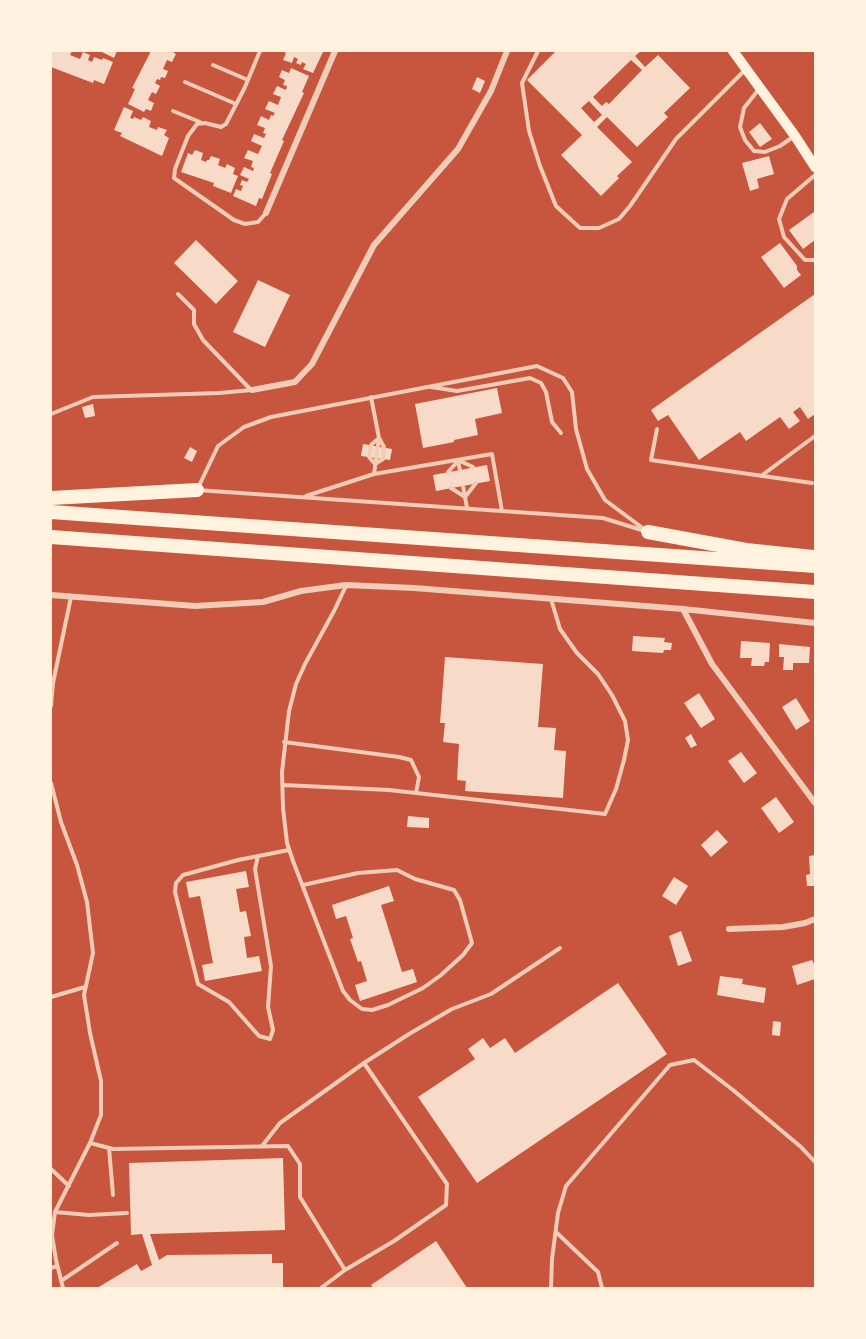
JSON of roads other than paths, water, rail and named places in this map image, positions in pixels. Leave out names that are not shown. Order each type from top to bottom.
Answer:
[{"type":"highway","points":[[51,498],[196,490]]},
{"type":"highway","points":[[51,512],[815,566]]},
{"type":"highway","points":[[648,532],[746,550],[815,558]]},
{"type":"highway","points":[[51,537],[815,592]]},
{"type":"main road","points":[[733,51],[815,167]]},
{"type":"street","points":[[266,213],[335,51]]},
{"type":"street","points":[[252,390],[296,382],[312,364],[374,245],[458,149],[491,91],[507,51]]},
{"type":"street","points":[[51,595],[195,606],[263,602],[301,591],[346,585],[551,598],[815,623]]},
{"type":"street","points":[[683,609],[712,664],[815,803]]},
{"type":"street","points":[[729,930],[783,927],[805,923],[815,918]]},
{"type":"lane","points":[[173,111],[201,123],[221,127],[226,124],[260,51]]},
{"type":"lane","points":[[538,51],[522,83],[529,131],[556,206],[580,228],[598,228],[619,219],[676,139],[746,69]]},
{"type":"lane","points":[[213,66],[248,80]]},
{"type":"lane","points":[[185,82],[236,104]]},
{"type":"lane","points":[[760,88],[744,108],[740,128],[745,140],[754,151],[765,152],[795,136]]},
{"type":"lane","points":[[201,123],[197,124],[188,136],[175,169],[174,178],[234,220],[245,224],[258,222],[266,213]]},
{"type":"lane","points":[[815,175],[787,199],[779,219],[784,237],[805,260],[815,260]]},
{"type":"lane","points":[[178,294],[194,310],[194,324],[203,340],[252,390]]},
{"type":"lane","points":[[537,366],[563,378],[572,392],[576,429],[587,469],[605,500],[648,532],[603,518],[196,490],[218,446],[244,427],[288,413],[537,366]]},
{"type":"lane","points":[[428,387],[457,392],[530,378],[541,383],[546,392],[552,422],[561,433]]},
{"type":"lane","points":[[51,414],[93,397],[252,390]]},
{"type":"lane","points":[[371,397],[379,438],[384,447],[383,459],[375,464]]},
{"type":"lane","points":[[657,429],[651,460],[812,483]]},
{"type":"lane","points":[[761,476],[815,436]]},
{"type":"lane","points":[[374,474],[375,464],[369,457],[371,446],[379,438]]},
{"type":"lane","points":[[302,497],[374,474],[492,454],[502,511]]},
{"type":"lane","points":[[458,460],[473,467]]},
{"type":"lane","points":[[458,460],[460,470]]},
{"type":"lane","points":[[448,472],[458,460]]},
{"type":"lane","points":[[465,497],[476,483]]},
{"type":"lane","points":[[463,486],[467,508]]},
{"type":"lane","points":[[451,488],[465,497]]},
{"type":"lane","points":[[303,885],[358,873],[397,870],[415,879],[454,890],[460,900],[472,943],[448,969],[423,988],[388,1005],[372,1010],[362,1009],[343,992],[289,850],[282,785],[284,742],[289,711],[296,684],[346,585]]},
{"type":"lane","points":[[51,706],[53,683],[71,597]]},
{"type":"lane","points":[[282,785],[416,793],[605,814],[616,789],[624,760],[628,740],[625,721],[598,674],[577,653],[560,629],[551,598]]},
{"type":"lane","points":[[284,742],[411,760],[419,777],[416,793]]},
{"type":"lane","points":[[51,783],[87,902],[93,953],[84,987],[90,1033],[101,1080],[101,1115],[90,1143],[55,1212],[52,1235],[63,1288]]},
{"type":"lane","points":[[258,856],[255,870],[271,966],[268,1007],[273,1030],[270,1039],[259,1036],[229,1002],[198,984],[175,892],[176,883],[183,875],[238,860],[258,856],[289,850]]},
{"type":"lane","points":[[261,1146],[280,1123],[364,1063],[452,1009],[491,994],[560,948]]},
{"type":"lane","points":[[51,997],[84,987]]},
{"type":"lane","points":[[551,1288],[558,1213],[566,1186],[670,1065],[694,1060],[801,1147],[815,1162]]},
{"type":"lane","points":[[321,1288],[446,1205],[447,1184],[364,1063]]},
{"type":"lane","points":[[90,1143],[109,1148],[288,1146],[300,1164],[300,1197],[345,1270]]},
{"type":"lane","points":[[109,1148],[112,1195]]},
{"type":"lane","points":[[51,1169],[69,1186]]},
{"type":"lane","points":[[55,1212],[89,1215],[127,1214]]},
{"type":"lane","points":[[556,1232],[598,1272],[602,1288]]},
{"type":"lane","points":[[61,1281],[117,1243]]},
{"type":"lane","points":[[51,1268],[57,1266]]}]
